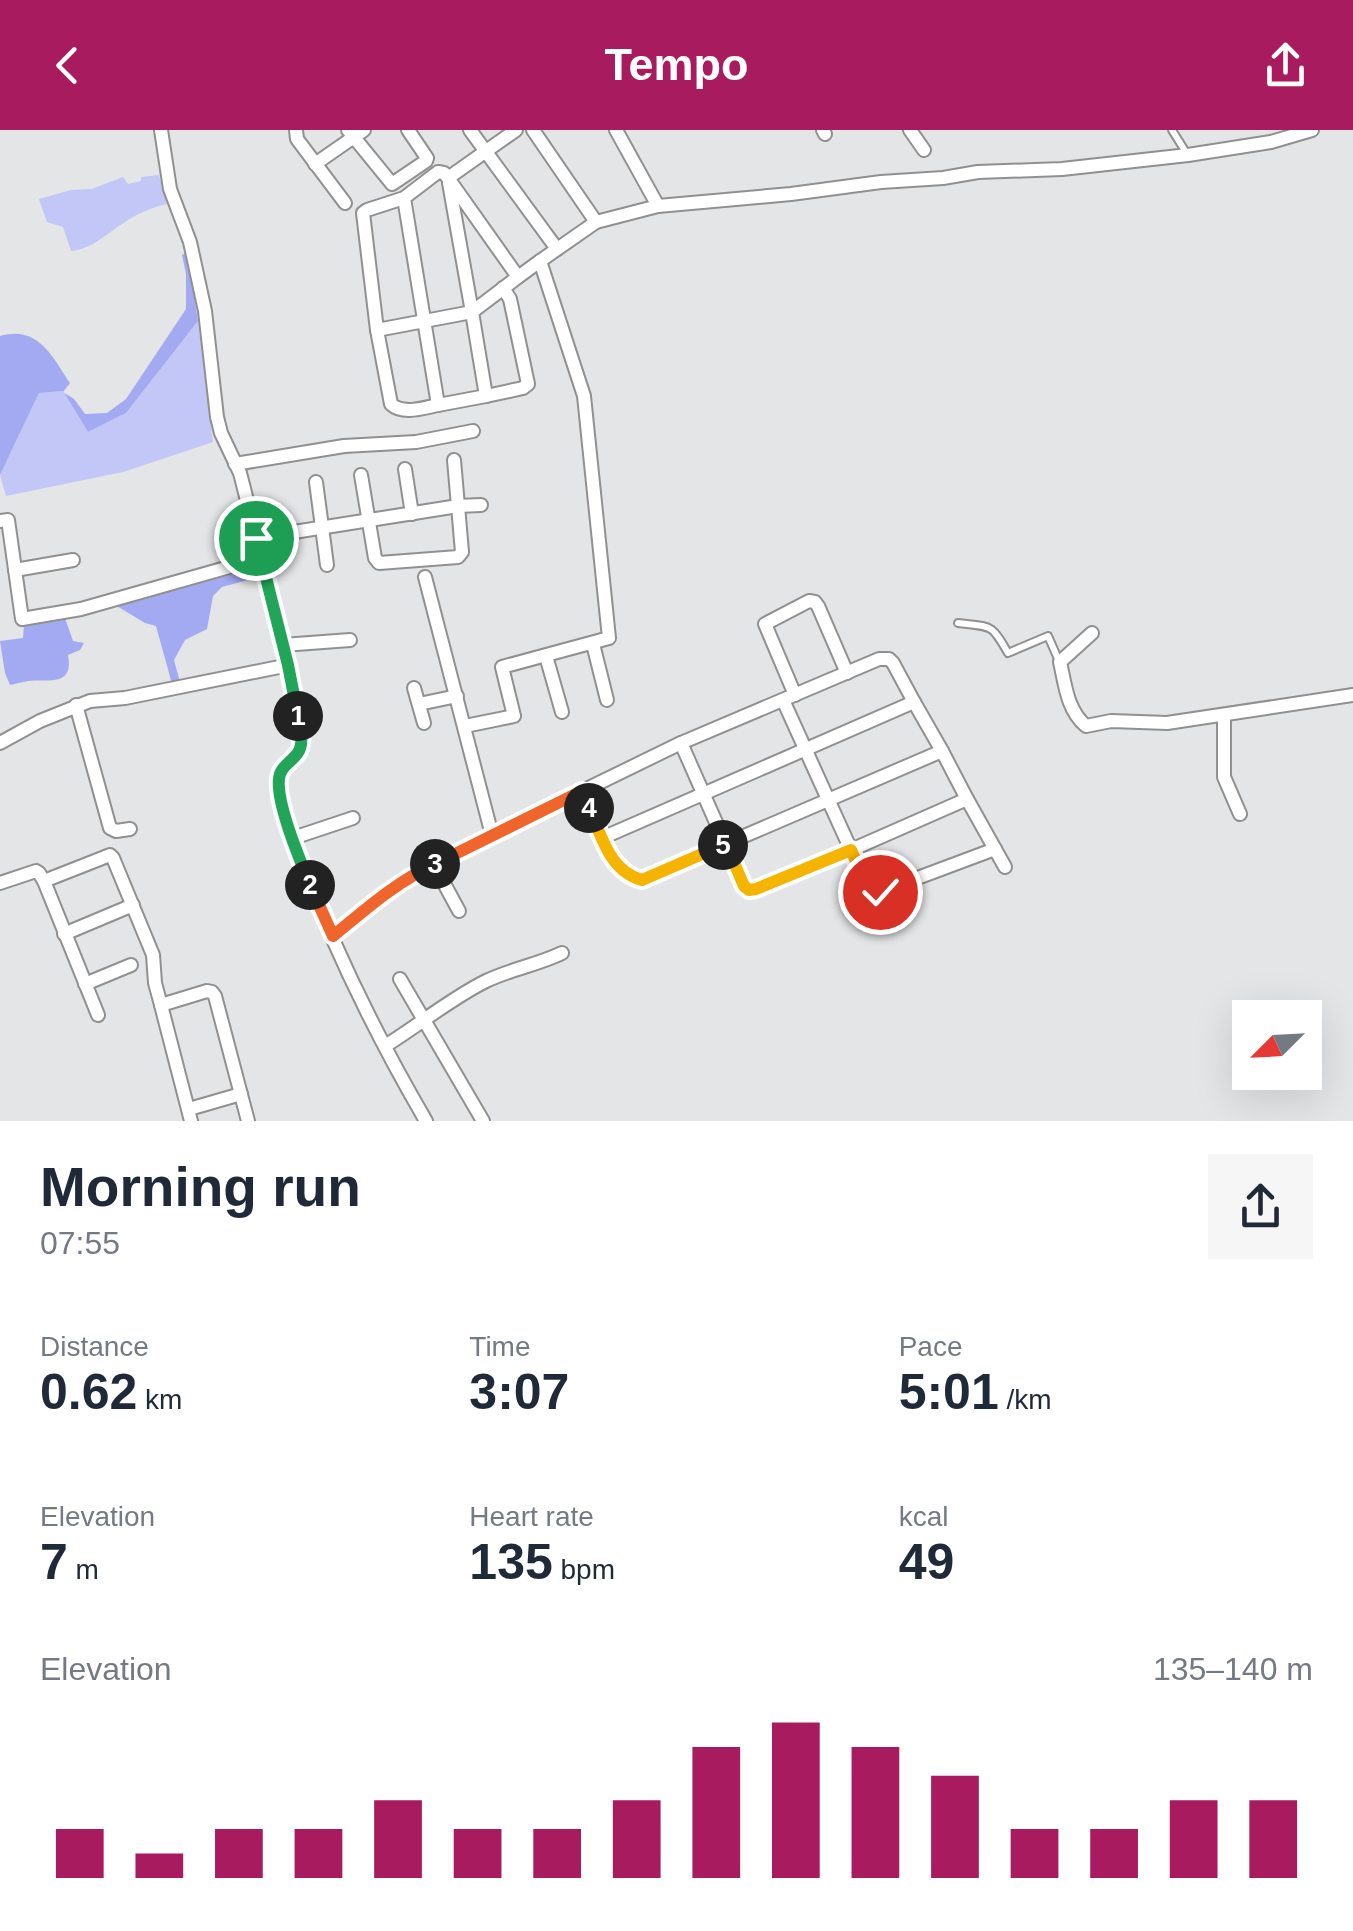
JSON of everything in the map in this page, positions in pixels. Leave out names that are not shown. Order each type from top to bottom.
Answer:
[{"type":"street","points":[[160,130],[170,189],[190,242],[205,311],[217,417],[240,473],[288,665],[301,744],[279,779],[281,799],[292,838],[333,936],[384,1046],[426,1121]]},
{"type":"street","points":[[296,130],[297,139],[346,203]]},
{"type":"street","points":[[316,164],[355,132],[392,184],[426,162],[408,130]]},
{"type":"street","points":[[470,130],[557,249]]},
{"type":"street","points":[[448,178],[516,130]]},
{"type":"street","points":[[533,130],[596,222]]},
{"type":"street","points":[[616,130],[658,206]]},
{"type":"street","points":[[910,130],[924,150]]},
{"type":"street","points":[[377,330],[472,312],[596,222],[658,206],[978,172],[1062,169],[1188,155],[1271,142],[1312,130]]},
{"type":"street","points":[[503,288],[510,299],[528,384],[416,410],[393,408],[377,330],[363,213],[404,198],[438,172],[444,174],[518,277]]},
{"type":"street","points":[[448,178],[486,396]]},
{"type":"street","points":[[404,198],[438,405]]},
{"type":"street","points":[[465,726],[514,716],[502,667],[609,638],[584,396],[540,261]]},
{"type":"street","points":[[236,464],[344,446],[416,442],[473,432]]},
{"type":"street","points":[[361,475],[379,563],[458,557],[462,552],[454,460]]},
{"type":"street","points":[[405,468],[412,514]]},
{"type":"street","points":[[316,482],[327,565]]},
{"type":"street","points":[[256,538],[482,505]]},
{"type":"street","points":[[0,521],[8,520],[22,619],[81,609],[261,558]]},
{"type":"street","points":[[15,570],[73,560]]},
{"type":"street","points":[[426,578],[492,835]]},
{"type":"street","points":[[846,672],[815,602],[809,600],[764,624],[807,748],[867,886],[880,892],[995,849]]},
{"type":"street","points":[[1092,633],[1060,662],[1070,706],[1086,726],[1168,722],[1353,694]]},
{"type":"street","points":[[284,645],[350,640]]},
{"type":"street","points":[[593,644],[608,700]]},
{"type":"street","points":[[546,656],[562,712]]},
{"type":"street","points":[[333,936],[389,889],[414,874],[681,744],[879,659],[894,663],[1006,867]]},
{"type":"street","points":[[0,742],[76,705],[288,665]]},
{"type":"street","points":[[414,688],[424,723]]},
{"type":"street","points":[[419,704],[457,696]]},
{"type":"street","points":[[602,838],[914,702]]},
{"type":"street","points":[[76,705],[110,828],[130,829]]},
{"type":"street","points":[[1224,715],[1224,777],[1240,814]]},
{"type":"street","points":[[681,744],[749,890],[967,798]]},
{"type":"street","points":[[582,791],[611,858],[629,876],[642,880],[942,751]]},
{"type":"street","points":[[292,838],[354,818]]},
{"type":"street","points":[[44,882],[110,855],[114,858],[152,956],[155,983],[190,1115],[241,1094]]},
{"type":"street","points":[[434,865],[458,911]]},
{"type":"street","points":[[0,883],[39,873],[98,1014]]},
{"type":"street","points":[[64,934],[133,905]]},
{"type":"street","points":[[384,1046],[486,981],[562,954]]},
{"type":"street","points":[[85,984],[130,965]]},
{"type":"street","points":[[400,979],[483,1121]]},
{"type":"street","points":[[161,1005],[212,992],[248,1121]]},
{"type":"lane","points":[[1172,130],[1188,155]]},
{"type":"lane","points":[[958,623],[990,626],[1008,653],[1048,636],[1060,662]]},
{"type":"shaded area","points":[[159,175],[167,204],[138,214],[79,250],[71,251],[63,227],[47,222],[39,199],[92,189],[123,177],[128,184],[141,181],[141,177]]},
{"type":"shaded area","points":[[187,252],[198,321],[126,413],[88,432],[64,393],[85,414],[107,413],[126,399],[186,309],[182,255]]},
{"type":"shaded area","points":[[198,321],[213,442],[123,472],[6,496],[0,475],[39,393],[63,391],[88,432],[126,413]]},
{"type":"shaded area","points":[[24,335],[42,345],[70,383],[63,392],[39,393],[0,475],[0,336]]},
{"type":"shaded area","points":[[257,568],[255,578],[222,587],[213,596],[207,629],[185,640],[174,660],[180,682],[172,684],[156,626],[115,605]]},
{"type":"shaded area","points":[[65,618],[73,641],[84,643],[80,650],[68,655],[64,677],[10,685],[0,641],[23,638],[24,625]]},
{"type":"route","points":[[256,538],[301,734],[299,750],[287,761],[279,779],[281,799],[292,838],[333,936],[389,889],[414,874],[582,791],[611,858],[629,876],[642,880],[726,844],[749,890],[851,850],[867,886],[880,892]]}]
